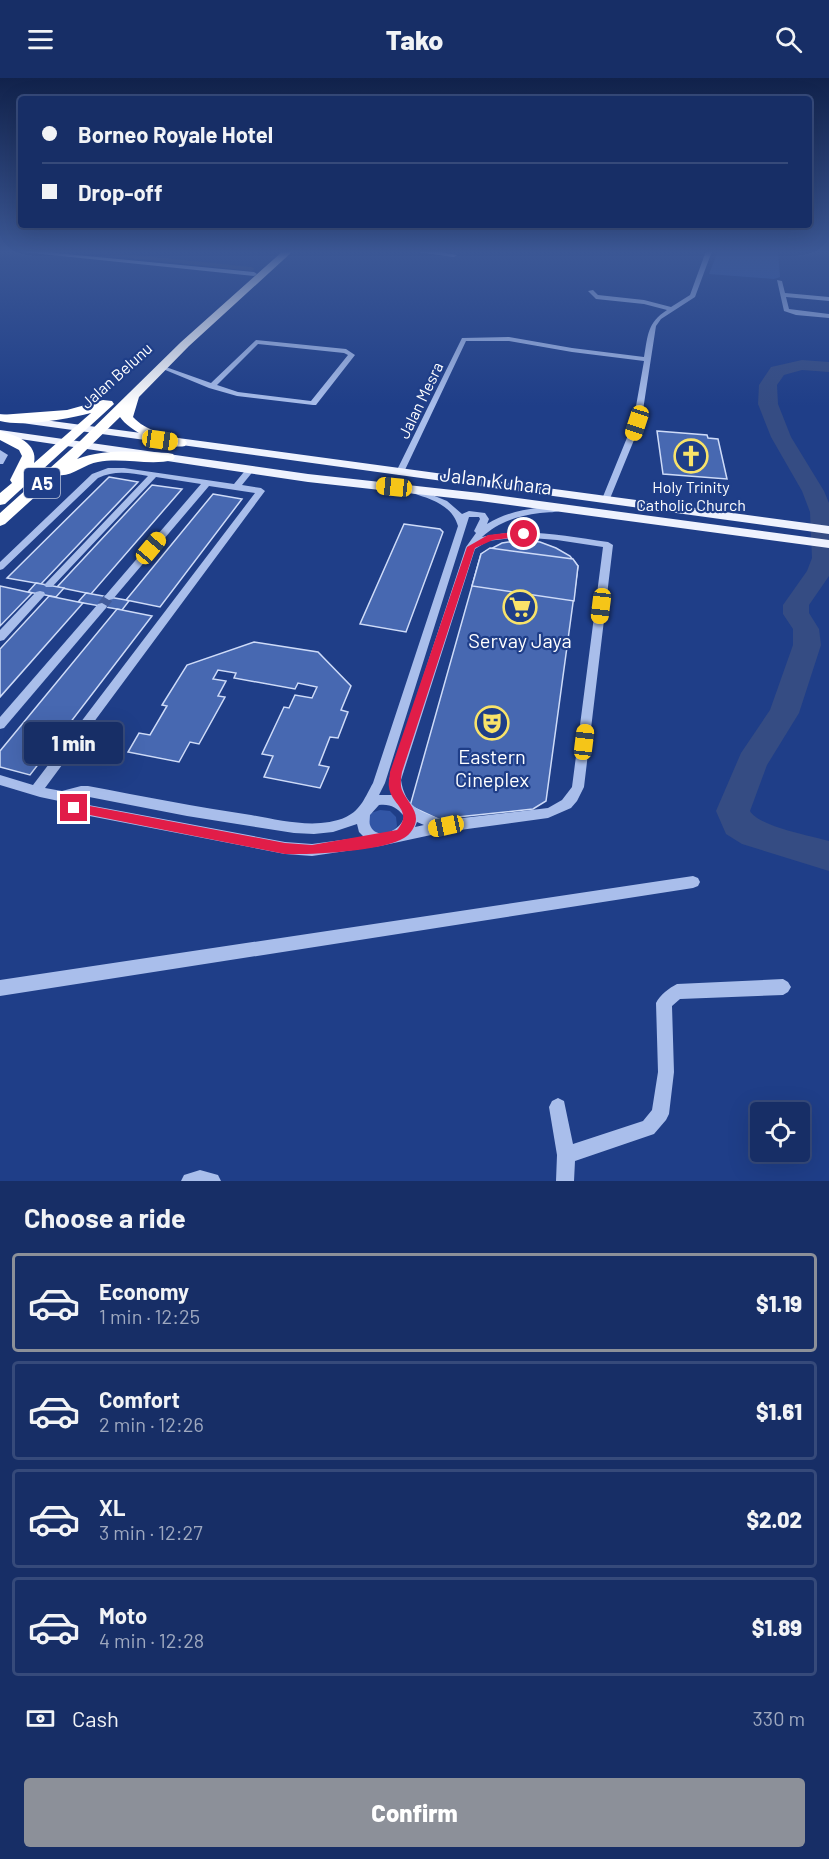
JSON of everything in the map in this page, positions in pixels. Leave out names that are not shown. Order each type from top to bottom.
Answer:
[{"type":"highway","name":"Jalan Belunu","points":[[99,430],[130,391],[224,302]]},
{"type":"highway","name":"Jalan Belunu","points":[[83,428],[161,367],[232,302]]},
{"type":"highway","points":[[2,417],[49,417],[86,411],[130,391]]},
{"type":"highway","points":[[130,391],[126,417],[131,425],[180,442]]},
{"type":"highway","name":"A5","points":[[1,501],[83,428]]},
{"type":"highway","name":"A5","points":[[0,521],[99,430]]},
{"type":"highway","points":[[0,434],[21,443],[27,448],[29,456],[24,470],[1,501]]},
{"type":"highway","points":[[20,503],[67,468],[79,463],[116,456],[168,457]]},
{"type":"main road","points":[[2,417],[83,428]]},
{"type":"main road","name":"Jalan Kuhara","points":[[83,428],[606,499],[795,532]]},
{"type":"main road","points":[[0,434],[67,443]]},
{"type":"main road","name":"Jalan Kuhara","points":[[67,443],[741,532],[795,532]]},
{"type":"main road","points":[[606,499],[619,507],[678,516],[741,532]]},
{"type":"main road","points":[[795,532],[829,530]]},
{"type":"main road","points":[[795,532],[829,544]]},
{"type":"street","points":[[646,302],[671,309]]},
{"type":"street","points":[[606,499],[637,423],[653,326],[659,318],[683,302]]},
{"type":"street","points":[[784,302],[786,310],[790,312],[829,316]]},
{"type":"street","name":"Jalan Mesra","points":[[400,472],[464,339],[509,339],[648,360]]},
{"type":"street","points":[[161,367],[212,386],[237,394],[313,403],[352,355],[346,351],[256,342],[212,386]]},
{"type":"street","points":[[236,487],[251,469]]},
{"type":"street","points":[[0,567],[95,476],[116,470],[261,491],[37,790]]},
{"type":"street","points":[[49,585],[154,475]]},
{"type":"street","points":[[0,725],[207,483]]},
{"type":"street","points":[[407,489],[429,495],[450,507],[461,517],[463,526]]},
{"type":"street","points":[[479,531],[515,515],[567,508]]},
{"type":"street","points":[[0,780],[63,796],[85,790],[171,808],[298,828],[332,828],[350,823],[364,812],[376,801],[390,799],[407,808],[409,813],[409,825],[390,838],[377,838],[366,830],[363,825],[364,812],[379,783],[465,516],[477,513],[485,518],[471,547],[396,772],[395,788],[416,818],[446,826]]},
{"type":"street","points":[[63,796],[74,808],[285,848],[312,850],[390,838],[446,826],[548,813],[564,808],[573,798],[578,787],[608,545],[524,534],[491,537],[471,547]]},
{"type":"street","points":[[0,637],[40,594]]},
{"type":"street","points":[[0,988],[693,882]]},
{"type":"street","points":[[566,1155],[648,1128],[660,1114],[666,1072],[663,1014],[664,1003],[668,997],[677,992],[783,987]]},
{"type":"street","points":[[558,1107],[566,1155],[565,1181]]},
{"type":"street","points":[[190,1181],[200,1179],[212,1181]]},
{"type":"shaded area","points":[[380,810],[390,811],[396,817],[397,826],[391,834],[376,836],[366,821],[371,813]]},
{"type":"building","name":"Holy Trinity Catholic Church","points":[[657,431],[707,435],[708,438],[718,439],[727,479],[663,474]]},
{"type":"building","points":[[109,477],[138,482],[41,584],[7,578]]},
{"type":"building","points":[[152,485],[182,489],[91,594],[57,587]]},
{"type":"building","points":[[213,494],[242,499],[160,607],[126,600]]},
{"type":"building","points":[[404,524],[440,529],[443,532],[406,632],[360,624]]},
{"type":"building","points":[[523,540],[540,542],[556,548],[570,556],[578,566],[546,801],[533,809],[438,819],[410,806],[481,554],[502,543]]},
{"type":"building","points":[[490,548],[573,559],[578,566],[574,601],[472,586],[481,554]]},
{"type":"building","points":[[36,583],[64,588],[56,597],[28,592]]},
{"type":"building","points":[[0,586],[32,593],[0,626]]},
{"type":"building","points":[[86,593],[129,601],[122,610],[78,602]]},
{"type":"building","points":[[49,596],[83,603],[0,697],[0,649]]},
{"type":"building","points":[[117,609],[152,616],[30,775],[0,767],[0,751]]},
{"type":"building","points":[[254,642],[318,652],[351,686],[341,710],[348,712],[338,738],[330,737],[319,765],[329,767],[320,788],[264,777],[273,756],[262,754],[284,707],[289,708],[295,695],[312,698],[317,687],[298,683],[295,689],[234,678],[236,673],[218,670],[213,679],[226,681],[218,696],[225,697],[199,744],[190,742],[179,762],[128,752],[139,733],[150,735],[167,706],[162,705],[187,665]]},
{"type":"waterway","points":[[829,367],[802,365],[777,371],[768,385],[768,404],[781,437],[813,491],[821,512],[824,558],[819,572],[796,605],[796,614],[806,629],[807,645],[784,713],[752,762],[733,811],[738,824],[754,834],[829,856]]},
{"type":"tunnel","points":[[102,606],[109,597]]},
{"type":"place","name":"Holy Trinity Catholic Church","points":[[691,456]]},
{"type":"place","name":"Servay Jaya","points":[[520,607]]},
{"type":"place","name":"Eastern Cineplex","points":[[492,723]]},
{"type":"route","points":[[74,808],[285,848],[312,850],[390,839],[402,834],[409,825],[410,819],[395,788],[394,780],[471,547],[491,537],[524,534]]}]
